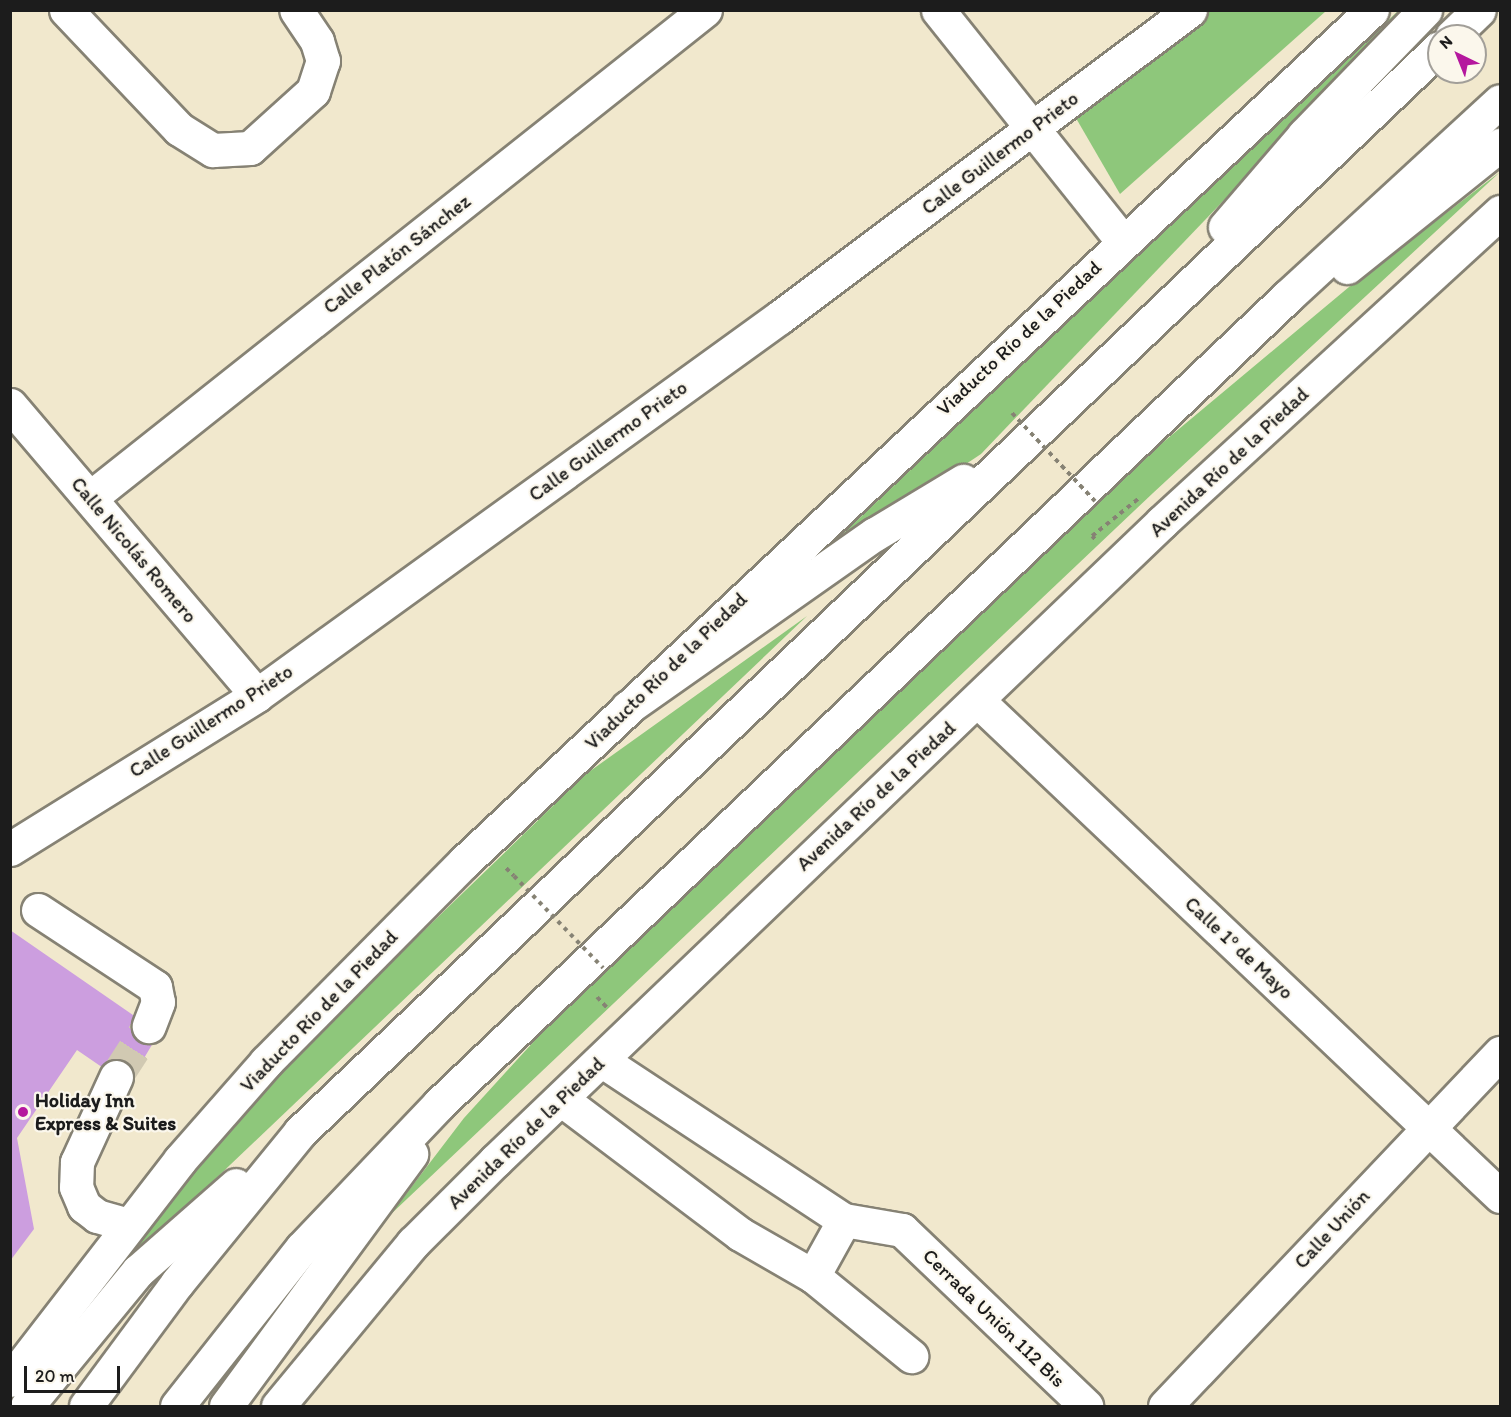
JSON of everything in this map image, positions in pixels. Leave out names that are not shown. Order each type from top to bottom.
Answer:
[{"type":"main road","points":[[66,10],[179,129],[213,150],[250,148],[314,90],[322,61],[317,41],[296,10]]},
{"type":"main road","name":"Calle Platón Sánchez","points":[[90,498],[705,10]]},
{"type":"main road","points":[[938,10],[1123,242]]},
{"type":"main road","name":"Calle Guillermo Prieto","points":[[10,849],[257,695],[1032,130],[1190,10]]},
{"type":"main road","name":"Viaducto Río de la Piedad","points":[[10,1380],[129,1225],[266,1062],[627,708],[1372,10]]},
{"type":"main road","points":[[1160,311],[1268,174],[1425,10]]},
{"type":"main road","points":[[1464,24],[1479,10]]},
{"type":"main road","points":[[27,1407],[138,1271],[300,1132],[1427,59]]},
{"type":"main road","points":[[177,1407],[302,1248],[439,1104],[1287,297],[1500,101]]},
{"type":"main road","points":[[1287,297],[1332,279],[1500,145]]},
{"type":"main road","name":"Avenida Río de la Piedad","points":[[278,1407],[413,1243],[561,1098],[977,700],[1500,212]]},
{"type":"main road","name":"Calle Nicolás Romero","points":[[10,405],[257,695]]},
{"type":"main road","points":[[627,708],[875,534],[1014,451]]},
{"type":"main road","name":"Calle 1º de Mayo","points":[[977,700],[1429,1126],[1500,1196]]},
{"type":"main road","points":[[38,910],[155,987],[158,1002],[149,1026]]},
{"type":"main road","name":"Calle Unión","points":[[1165,1407],[1500,1053]]},
{"type":"main road","points":[[601,1060],[844,1220],[813,1276]]},
{"type":"main road","points":[[116,1077],[77,1162],[76,1187],[84,1206],[97,1216],[129,1225]]},
{"type":"main road","points":[[561,1098],[740,1234],[813,1276],[911,1356]]},
{"type":"main road","points":[[226,1407],[392,1182],[439,1104]]},
{"type":"main road","points":[[86,1407],[183,1275],[300,1132]]},
{"type":"main road","name":"Cerrada Unión 112 Bis","points":[[844,1220],[902,1230],[1086,1407]]},
{"type":"path","points":[[1012,413],[1095,501]]},
{"type":"path","points":[[1092,536],[1135,496]]},
{"type":"path","points":[[503,865],[603,969]]},
{"type":"green space","points":[[1210,11],[1326,11],[1120,194],[1073,113]]},
{"type":"green space","points":[[1398,11],[1405,11],[981,454],[799,575]]},
{"type":"green space","points":[[1500,172],[1153,493],[390,1215],[464,1118],[590,980],[1161,444],[1349,287]]},
{"type":"green space","points":[[807,616],[127,1263],[50,1349],[214,1139],[409,945],[586,774]]},
{"type":"building","name":"Holiday Inn Express & Suites","points":[[10,930],[159,1033],[128,1085],[77,1050],[17,1138],[34,1229],[10,1261]]},
{"type":"tunnel","points":[[116,1077],[149,1026]]},
{"type":"place","name":"Holiday Inn Express & Suites","points":[[23,1112]]}]
